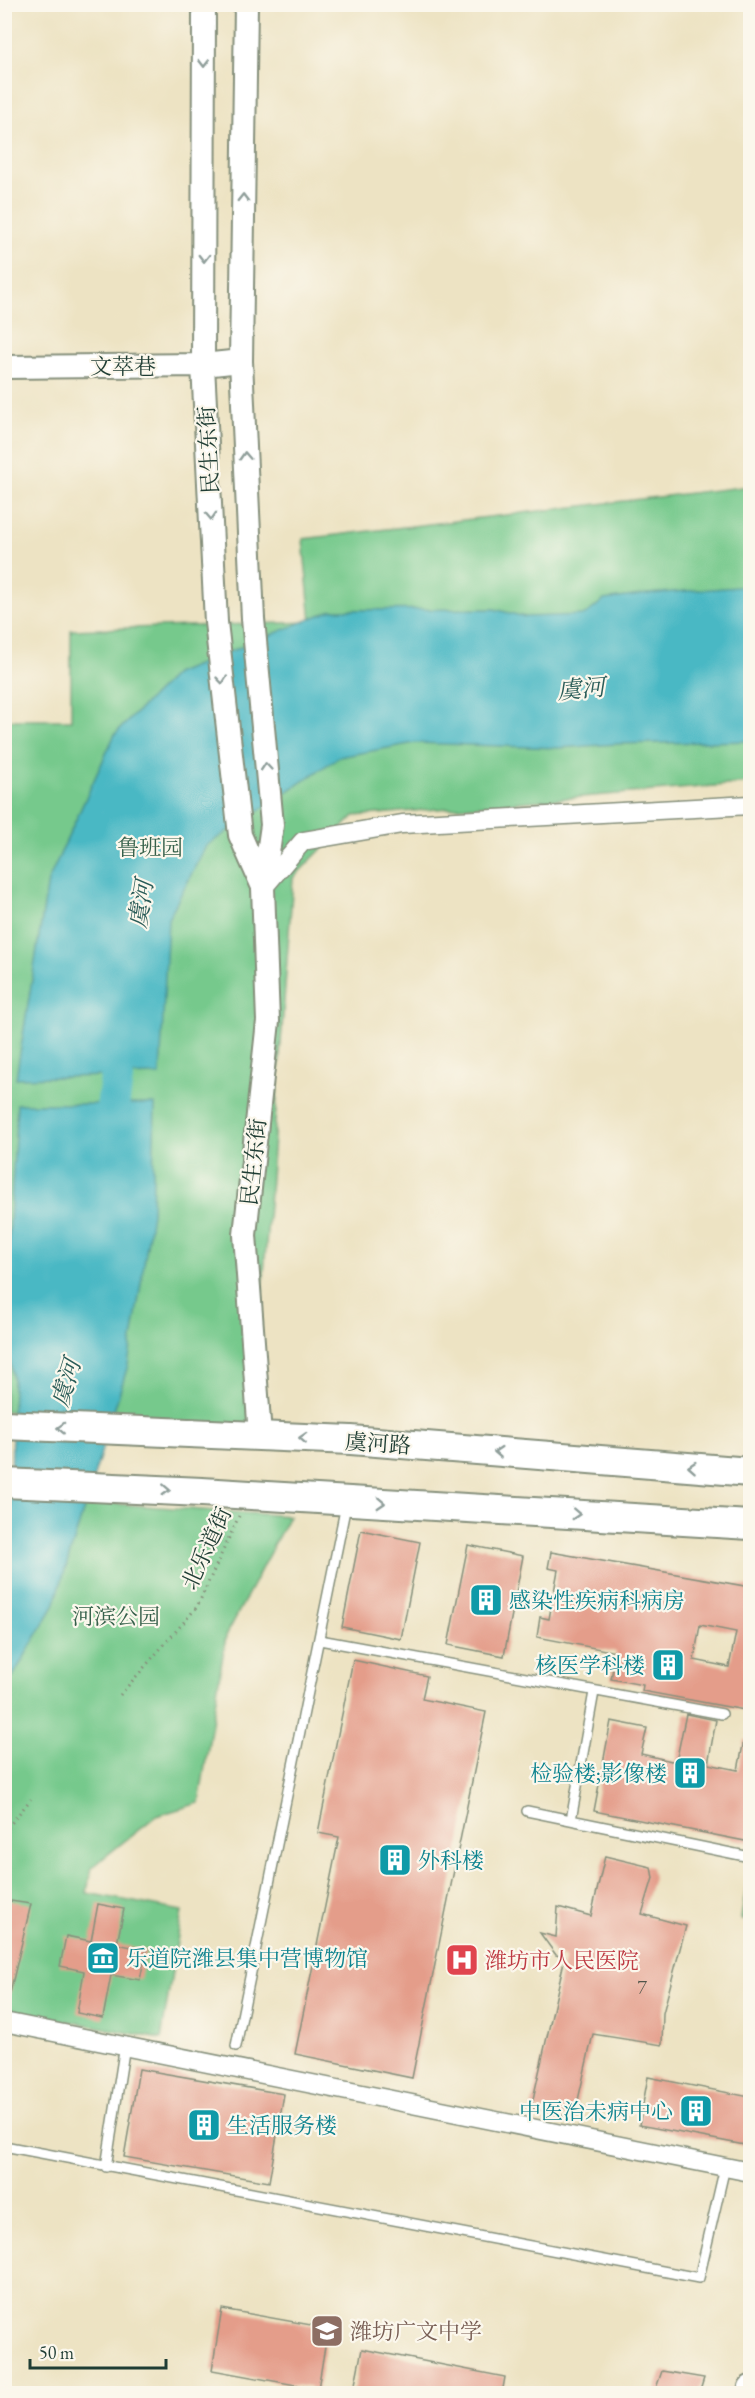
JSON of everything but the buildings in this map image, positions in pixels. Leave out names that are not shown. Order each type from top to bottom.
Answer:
[{"type":"main road","name":"虞河路","points":[[4,1425],[260,1435],[750,1472]]},
{"type":"main road","points":[[4,1483],[107,1486],[750,1525]]},
{"type":"street","name":"民生东街","points":[[204,4],[204,366],[216,622],[240,835],[263,888]]},
{"type":"street","name":"民生东街","points":[[246,4],[241,361],[253,619],[272,825],[263,888],[268,1021],[245,1235],[260,1435]]},
{"type":"street","name":"文萃巷","points":[[4,367],[204,366],[241,361]]},
{"type":"street","points":[[263,888],[303,841],[402,824],[750,805]]},
{"type":"street","points":[[4,2022],[750,2172]]},
{"type":"street","points":[[748,2394],[750,2386]]},
{"type":"lane","points":[[236,2046],[347,1501]]},
{"type":"lane","points":[[320,1640],[722,1714]]},
{"type":"lane","points":[[571,1820],[594,1692]]},
{"type":"lane","points":[[527,1811],[750,1857]]},
{"type":"lane","points":[[106,2167],[125,2045]]},
{"type":"lane","points":[[4,2146],[699,2278],[725,2167]]},
{"type":"path","name":"北乐道街","points":[[120,1695],[197,1607],[249,1494]]},
{"type":"path","points":[[4,1832],[32,1799]]},
{"type":"green space","name":"鲁班园","points":[[750,486],[750,783],[354,816],[293,878],[252,1436],[5,1411],[4,720],[71,720],[71,630],[311,622],[303,539]]},
{"type":"green space","name":"河滨公园","points":[[4,1496],[289,1516],[226,1636],[199,1803],[156,1816],[91,1868],[87,1893],[182,1911],[161,2039],[5,2009]]},
{"type":"green space","points":[[750,1866],[750,1921],[741,1919]]},
{"type":"water","points":[[750,586],[750,741],[617,744],[559,748],[415,743],[339,757],[206,846],[168,919],[160,1075],[16,1078],[48,881],[115,734],[175,674],[332,610],[494,609],[525,617],[585,615],[604,600]]},
{"type":"water","points":[[17,1104],[155,1104],[152,1214],[128,1365],[54,1606],[5,1690],[4,1554],[10,1541],[13,1379],[4,1322]]},
{"type":"waterway","name":"虞河","points":[[107,1147],[123,1032]]},
{"type":"place","name":"感染性疾病科病房","points":[[486,1600]]},
{"type":"place","name":"核医学科楼","points":[[668,1665]]},
{"type":"place","name":"检验楼;影像楼","points":[[690,1773]]},
{"type":"place","name":"外科楼","points":[[395,1860]]},
{"type":"place","name":"乐道院潍县集中营博物馆","points":[[103,1958]]},
{"type":"place","name":"潍坊市人民医院","points":[[462,1960]]},
{"type":"place","name":"中医治未病中心","points":[[696,2111]]},
{"type":"place","name":"生活服务楼","points":[[204,2125]]},
{"type":"place","name":"潍坊广文中学","points":[[327,2331]]}]
